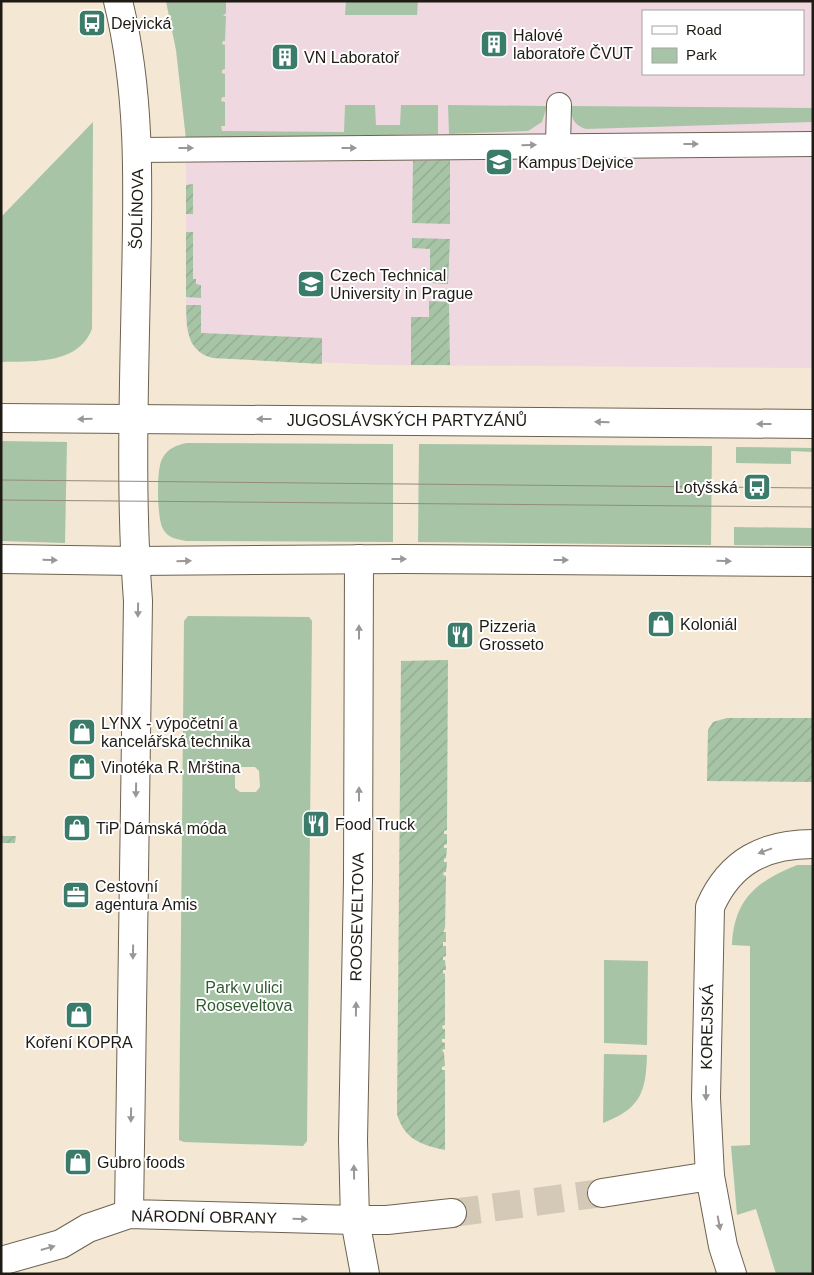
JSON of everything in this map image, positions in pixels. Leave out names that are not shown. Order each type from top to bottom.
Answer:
[{"type":"street","name":"ŠOLÍNOVA","points":[[118,1],[132,67],[138,150],[134,418],[135,561]]},
{"type":"street","name":"JUGOSLÁVSKÝCH PARTYZÁNŮ","points":[[1,418],[813,424]]},
{"type":"street","points":[[1,558],[135,561],[359,559],[813,562]]},
{"type":"street","name":"ROOSEVELTOVA","points":[[359,559],[358,880],[354,1140],[355,1220],[365,1274]]},
{"type":"street","points":[[129,1214],[138,621],[135,561]]},
{"type":"street","name":"KOREJSKÁ","points":[[732,1274],[723,1246],[710,1176],[706,1088],[710,907],[715,895],[734,869],[760,852],[789,844],[813,844]]},
{"type":"street","points":[[602,1192],[710,1176]]},
{"type":"street","name":"NÁRODNÍ OBRANY","points":[[1,1261],[61,1244],[88,1228],[129,1214],[387,1220],[452,1213]]},
{"type":"lane","points":[[558,145],[559,105]]},
{"type":"lane","points":[[138,150],[813,144]]},
{"type":"shaded area","name":"Kampus Dejvice","points":[[166,1],[813,1],[813,368],[385,365],[213,358],[204,356],[191,343],[186,326],[186,139],[176,50]]},
{"type":"green space","points":[[166,1],[226,1],[226,13],[223,16],[226,16],[225,41],[222,44],[225,45],[225,69],[222,70],[222,73],[225,74],[225,97],[222,97],[221,101],[225,102],[225,126],[221,126],[222,131],[344,132],[345,105],[375,105],[376,125],[400,125],[401,105],[438,105],[438,134],[186,139],[176,50]]},
{"type":"green space","points":[[346,1],[418,1],[417,15],[345,15]]},
{"type":"green space","points":[[448,105],[547,106],[542,122],[528,131],[449,134]]},
{"type":"green space","points":[[571,106],[813,108],[813,122],[586,129],[574,121]]},
{"type":"green space","points":[[93,122],[92,329],[85,341],[65,355],[40,361],[1,362],[1,217]]},
{"type":"green space","points":[[450,160],[450,224],[412,223],[413,161]]},
{"type":"green space","points":[[193,184],[193,214],[186,214],[186,185]]},
{"type":"green space","points":[[186,232],[193,232],[193,279],[196,279],[196,284],[201,285],[201,298],[186,297]]},
{"type":"green space","points":[[412,238],[450,239],[448,284],[430,283],[430,249],[412,248]]},
{"type":"green space","points":[[429,301],[449,302],[450,365],[411,365],[411,317],[429,317]]},
{"type":"green space","points":[[186,305],[201,305],[201,333],[322,338],[322,364],[213,358],[204,355],[190,338]]},
{"type":"green space","points":[[1,441],[67,442],[65,543],[1,541]]},
{"type":"green space","points":[[187,443],[393,444],[393,542],[186,541],[173,538],[163,529],[159,515],[158,483],[160,465],[169,450]]},
{"type":"green space","points":[[419,444],[712,446],[711,545],[418,542]]},
{"type":"green space","points":[[736,447],[813,448],[813,452],[791,451],[791,464],[736,463]]},
{"type":"green space","points":[[734,527],[813,528],[813,546],[734,545]]},
{"type":"green space","name":"Park v ulici Rooseveltova","points":[[188,616],[309,617],[312,621],[307,1141],[303,1146],[184,1142],[179,1140],[184,621]],"holes":[[[239,767],[255,767],[259,771],[260,787],[256,792],[240,792],[235,788],[235,772]]]},
{"type":"green space","points":[[448,660],[447,830],[444,831],[444,834],[447,834],[447,844],[444,845],[444,848],[447,848],[444,862],[447,862],[446,872],[443,875],[446,876],[445,928],[443,932],[446,932],[446,942],[443,942],[443,946],[446,946],[446,956],[443,957],[443,960],[445,960],[446,970],[443,970],[445,974],[445,1025],[442,1026],[445,1029],[445,1039],[442,1039],[442,1042],[445,1043],[445,1049],[442,1050],[445,1066],[442,1067],[442,1070],[445,1070],[445,1150],[428,1146],[415,1140],[404,1129],[397,1114],[401,661]]},
{"type":"green space","points":[[727,718],[813,718],[813,782],[707,781],[708,730],[713,722]]},
{"type":"green space","points":[[1,832],[3,836],[16,836],[15,843],[1,843]]},
{"type":"green space","points":[[797,865],[813,865],[813,1274],[776,1274],[756,1209],[737,1215],[731,1146],[750,1145],[750,946],[732,945],[737,915],[750,894],[770,878]]},
{"type":"green space","points":[[604,960],[648,961],[647,1045],[604,1043]]},
{"type":"green space","points":[[604,1054],[647,1055],[645,1080],[638,1098],[625,1112],[603,1123]]},
{"type":"tunnel","points":[[452,1213],[602,1193]]},
{"type":"tram line","points":[[1,480],[813,488]]},
{"type":"tram line","points":[[1,500],[813,507]]},
{"type":"place","name":"Dejvická","points":[[92,23]]},
{"type":"place","name":"Halové laboratoře ČVUT","points":[[494,44]]},
{"type":"place","name":"VN Laboratoř","points":[[285,57]]},
{"type":"place","name":"Kampus Dejvice","points":[[499,162]]},
{"type":"place","name":"Czech Technical University in Prague","points":[[311,284]]},
{"type":"place","name":"Lotyšská","points":[[757,487]]},
{"type":"place","name":"Koloniál","points":[[661,624]]},
{"type":"place","name":"Pizzeria Grosseto","points":[[460,635]]},
{"type":"place","name":"LYNX - výpočetní a kancelářská technika","points":[[82,732]]},
{"type":"place","name":"Vinotéka R. Mrština","points":[[82,767]]},
{"type":"place","name":"Food Truck","points":[[316,824]]},
{"type":"place","name":"TiP Dámská móda","points":[[77,828]]},
{"type":"place","name":"Cestovní agentura Amis","points":[[76,895]]},
{"type":"place","name":"Koření KOPRA","points":[[79,1015]]},
{"type":"place","name":"Gubro foods","points":[[78,1162]]}]
